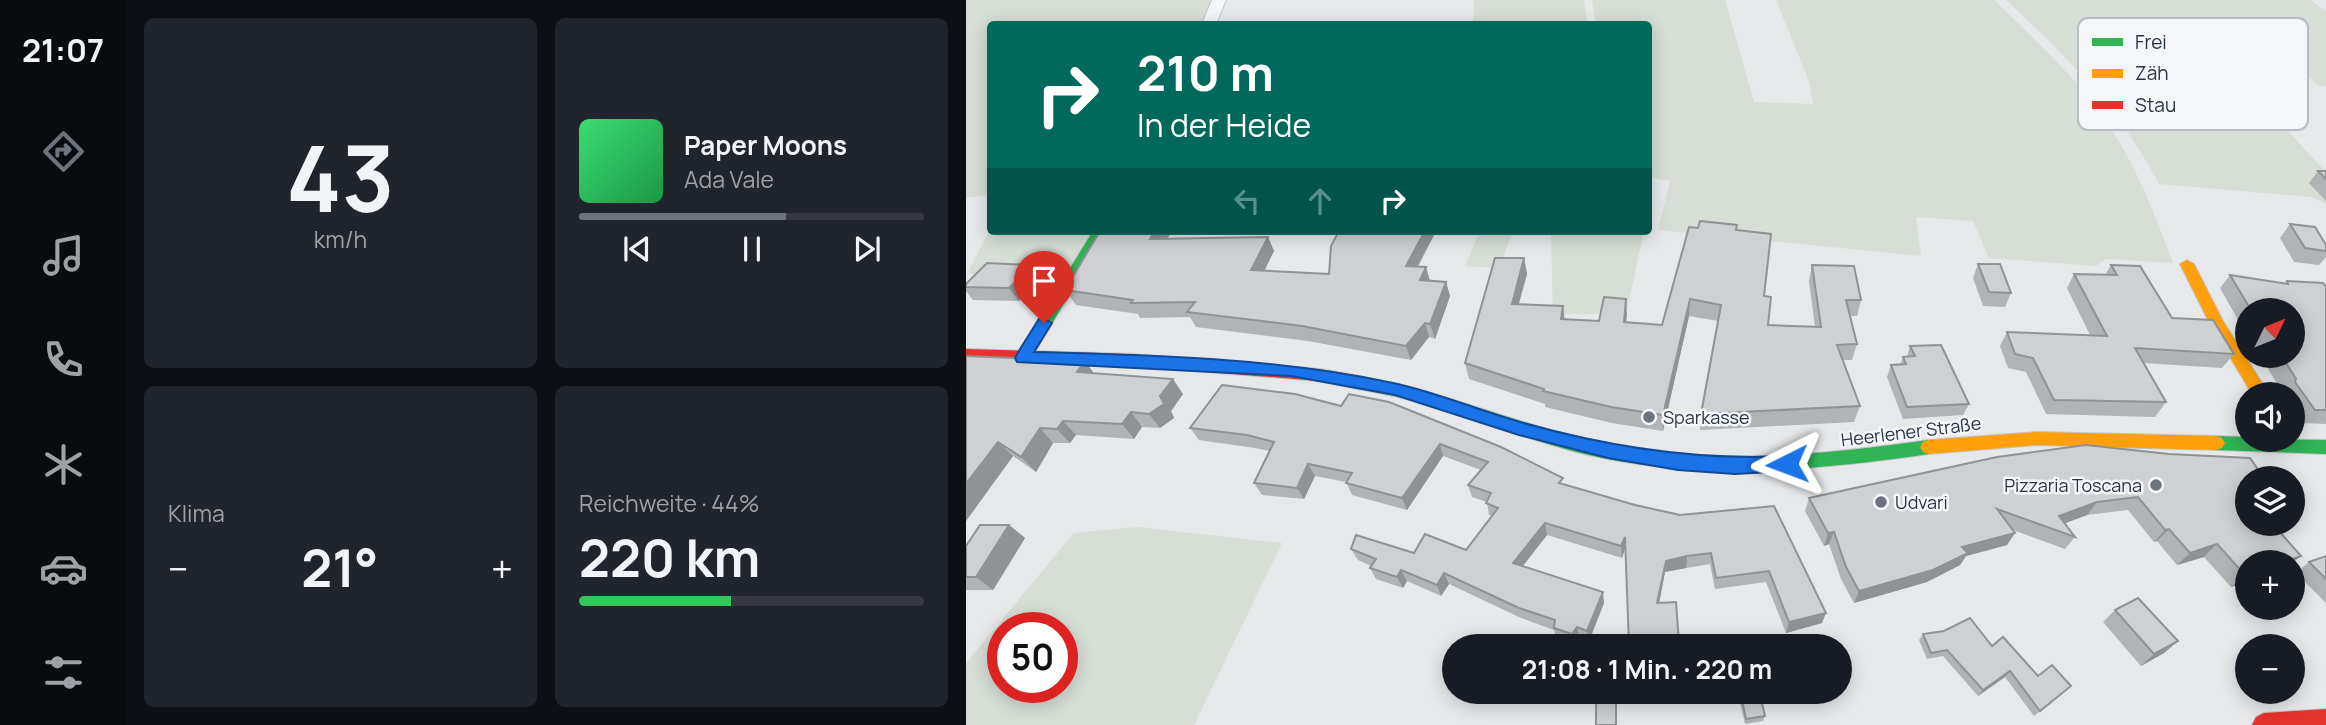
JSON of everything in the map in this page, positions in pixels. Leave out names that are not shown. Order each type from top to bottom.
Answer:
[{"type":"main road","points":[[1023,358],[1098,235]]},
{"type":"main road","points":[[2187,264],[2216,322],[2254,382]]},
{"type":"main road","name":"Heerlener Straße","points":[[966,355],[1239,366],[1346,378],[1396,389],[1581,446],[1712,465],[1787,464],[1873,456],[1964,442],[2048,438],[2150,439],[2310,447]]},
{"type":"main road","points":[[2264,725],[2326,721]]},
{"type":"street","points":[[1210,21],[1219,0]]},
{"type":"shaded area","points":[[966,0],[1214,0],[1206,21],[987,21],[987,195],[966,198]]},
{"type":"shaded area","points":[[1474,0],[1584,0],[1588,21],[1473,21]]},
{"type":"shaded area","points":[[1592,0],[1725,0],[1754,102],[1813,104],[1809,81],[1776,0],[1995,0],[2078,85],[2078,130],[2112,130],[2137,176],[2173,263],[2106,259],[2096,266],[1989,258],[1973,221],[1916,217],[1921,256],[1658,230],[1670,181],[1652,178],[1652,21],[1596,21]]},
{"type":"shaded area","points":[[2006,0],[2310,0],[2326,11],[2326,86],[2319,86],[2308,76],[2308,18],[2078,18],[2078,72]]},
{"type":"shaded area","points":[[2126,130],[2287,130],[2326,172],[2326,204],[2311,197],[2159,184]]},
{"type":"shaded area","points":[[987,235],[1089,235],[1065,274],[967,274]]},
{"type":"shaded area","points":[[1478,235],[1511,235],[1499,268],[1465,266]]},
{"type":"shaded area","points":[[1551,235],[1643,235],[1626,314],[1553,314]]},
{"type":"shaded area","points":[[1137,527],[1282,543],[1194,725],[966,725],[966,663],[987,638],[987,703],[1078,703],[1078,612],[1008,612],[1074,533]]},
{"type":"building","points":[[2318,171],[2326,171],[2326,179]]},
{"type":"building","points":[[1700,221],[1737,225],[1736,230],[1771,234],[1764,296],[1771,297],[1768,325],[1821,327],[1812,265],[1854,266],[1861,300],[1846,300],[1857,344],[1837,345],[1860,406],[1701,414],[1721,305],[1690,299],[1663,415],[1611,407],[1543,391],[1544,389],[1465,363],[1495,258],[1524,258],[1512,304],[1563,306],[1561,319],[1599,321],[1604,297],[1626,299],[1624,322],[1662,325],[1689,227],[1698,228]]},
{"type":"building","points":[[2290,224],[2315,227],[2326,245],[2326,251],[2305,248]]},
{"type":"building","points":[[1098,235],[1152,235],[1150,239],[1268,237],[1251,270],[1329,274],[1331,246],[1337,235],[1423,235],[1406,266],[1426,267],[1420,280],[1446,282],[1430,324],[1425,323],[1406,346],[1302,326],[1187,312],[1195,302],[1131,303],[1133,300],[1065,290]]},
{"type":"building","points":[[987,263],[1032,265],[1009,288],[966,287]]},
{"type":"building","points":[[1978,264],[2000,264],[2011,293],[1989,292]]},
{"type":"building","points":[[2111,265],[2140,266],[2172,318],[2213,320],[2234,354],[2135,348],[2166,402],[2054,400],[2033,358],[2015,354],[2007,332],[2107,336],[2074,274],[2117,275]]},
{"type":"building","points":[[2230,275],[2288,284],[2287,281],[2323,283],[2326,287],[2326,410],[2315,410],[2305,396],[2305,382],[2295,382],[2289,368],[2305,368],[2305,298],[2244,298]]},
{"type":"building","points":[[1941,345],[1969,404],[1907,407],[1891,365],[1906,364],[1903,357],[1915,356],[1910,346]]},
{"type":"building","points":[[966,356],[1085,361],[1077,372],[1173,379],[1160,396],[1164,404],[1149,414],[1131,412],[1122,424],[1063,421],[1057,429],[1040,428],[1021,457],[998,442],[966,484]]},
{"type":"building","points":[[1222,385],[1295,394],[1341,406],[1349,394],[1389,402],[1501,447],[1563,478],[1559,483],[1635,505],[1680,515],[1774,506],[1826,613],[1789,622],[1769,571],[1716,578],[1711,553],[1666,561],[1657,603],[1676,602],[1678,634],[1629,634],[1625,537],[1621,546],[1545,523],[1513,563],[1603,592],[1587,631],[1577,627],[1572,634],[1554,628],[1555,620],[1519,608],[1444,573],[1437,585],[1401,570],[1397,577],[1370,568],[1376,559],[1351,549],[1356,535],[1414,553],[1425,534],[1466,550],[1498,508],[1486,503],[1491,493],[1468,485],[1488,462],[1440,444],[1402,498],[1346,483],[1352,473],[1308,464],[1297,488],[1254,483],[1274,442],[1247,435],[1190,428]]},
{"type":"building","points":[[2086,445],[2169,454],[2250,458],[2256,466],[2235,466],[2235,536],[2283,536],[2296,550],[2235,550],[2235,564],[2217,544],[2190,553],[2169,529],[2165,530],[2138,497],[2097,502],[2059,516],[2075,537],[1997,509],[2015,533],[1962,547],[1968,553],[1933,570],[1859,591],[1846,567],[1834,532],[1828,533],[1809,498],[1997,457]]},
{"type":"building","points":[[980,525],[1009,525],[976,577],[966,577],[966,546]]},
{"type":"building","points":[[2326,556],[2326,579],[2309,562]]},
{"type":"building","points":[[2138,598],[2178,641],[2154,654],[2115,610]]},
{"type":"building","points":[[1970,618],[1992,646],[2003,637],[2038,676],[2052,665],[2071,686],[2040,711],[2010,671],[1983,690],[1947,650],[1931,653],[1923,634],[1944,631]]},
{"type":"building","points":[[1596,704],[1616,704],[1616,725],[1596,725]]},
{"type":"building","points":[[1743,704],[1762,704],[1765,716],[1746,719]]},
{"type":"traffic: fast","points":[[1023,358],[1098,235]]},
{"type":"traffic: fast","points":[[1320,375],[1398,390],[1581,446],[1668,461],[1755,464],[1799,462],[1929,447]]},
{"type":"traffic: fast","points":[[2216,443],[2326,447]]},
{"type":"traffic: slow","points":[[2187,264],[2216,322],[2254,382]]},
{"type":"traffic: slow","points":[[1929,447],[2036,439],[2216,443]]},
{"type":"traffic: jam","points":[[966,355],[1130,360],[1320,375]]},
{"type":"traffic: jam","points":[[2264,725],[2326,721]]},
{"type":"place","name":"Sparkasse","points":[[1649,417]]},
{"type":"place","name":"Pizzaria Toscana","points":[[2156,485]]},
{"type":"place","name":"Udvari","points":[[1881,502]]},
{"type":"route","points":[[1044,323],[1023,358],[1130,360],[1291,370],[1396,389],[1581,446],[1678,462],[1735,466],[1787,464]]}]
